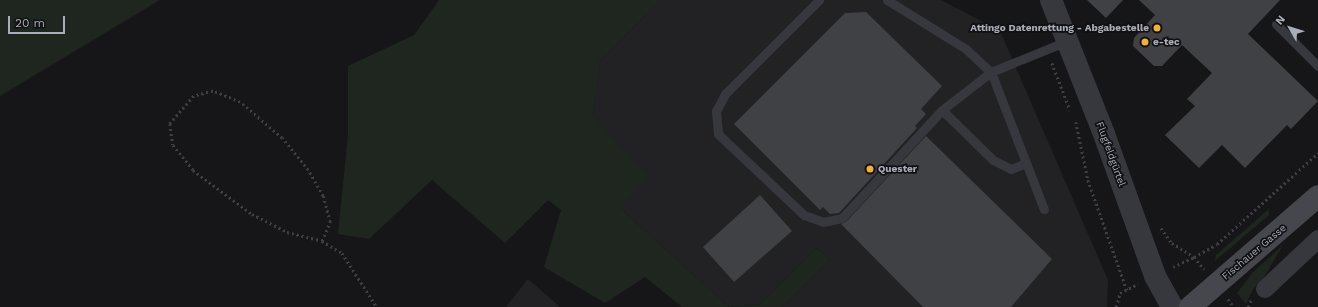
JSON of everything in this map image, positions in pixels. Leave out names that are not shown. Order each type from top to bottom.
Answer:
[{"type":"main road","name":"Fischauer Gasse","points":[[1190,307],[1318,196]]},
{"type":"street","name":"Flugfeldgürtel","points":[[1051,0],[1155,276],[1172,307]]},
{"type":"street","points":[[1265,289],[1318,239]]},
{"type":"lane","points":[[819,0],[725,94],[716,111],[718,134],[804,215],[823,222],[842,218],[942,110],[991,72],[1067,41]]},
{"type":"lane","points":[[887,0],[966,49],[991,72],[1044,209]]},
{"type":"lane","points":[[1276,24],[1318,66]]},
{"type":"lane","points":[[942,110],[993,160],[1010,169],[1026,163]]},
{"type":"path","points":[[1047,49],[1076,122],[1088,180],[1127,290]]},
{"type":"path","points":[[322,241],[330,222],[323,196],[308,170],[282,138],[240,102],[213,91],[194,96],[170,124],[173,145],[193,170],[252,214],[287,232],[322,241],[342,253],[376,307]]},
{"type":"path","points":[[1194,257],[1217,244],[1318,153]]},
{"type":"shaded area","points":[[0,0],[160,0],[0,96]]},
{"type":"shaded area","points":[[439,0],[660,0],[600,61],[593,117],[647,176],[620,208],[729,307],[682,307],[645,277],[605,303],[544,267],[561,210],[548,200],[505,243],[432,180],[369,239],[338,234],[348,135],[348,66],[414,35]]},
{"type":"shaded area","points":[[660,0],[941,0],[1000,31],[1108,280],[1107,307],[782,307],[830,259],[817,248],[760,304],[729,307],[620,208],[593,117],[600,61]]},
{"type":"shaded area","points":[[1269,209],[1269,215],[1215,261],[1216,255]]},
{"type":"shaded area","points":[[1283,245],[1263,279],[1253,289],[1246,304],[1237,293],[1253,272]]},
{"type":"shaded area","points":[[817,248],[830,259],[782,307],[732,307],[760,304]]},
{"type":"shaded area","points":[[528,279],[560,307],[506,307]]},
{"type":"building","points":[[1087,0],[1123,0],[1106,18]]},
{"type":"building","points":[[1139,0],[1280,0],[1248,34],[1318,101],[1291,129],[1287,125],[1245,168],[1222,145],[1199,168],[1165,135],[1195,106],[1187,99],[1212,73],[1182,45],[1162,66],[1154,66],[1133,46],[1134,38],[1155,15]]},
{"type":"building","points":[[866,12],[942,86],[921,109],[926,114],[915,126],[917,128],[839,213],[830,214],[823,207],[820,210],[734,124],[845,13]]},
{"type":"building","points":[[926,136],[1052,259],[1011,307],[923,307],[841,224],[846,222]]},
{"type":"building","points":[[760,195],[792,231],[734,282],[703,247]]},
{"type":"place","name":"Attingo Datenrettung - Abgabestelle","points":[[1157,28]]},
{"type":"place","name":"e-tec","points":[[1145,42]]},
{"type":"place","name":"Quester","points":[[870,169]]}]
